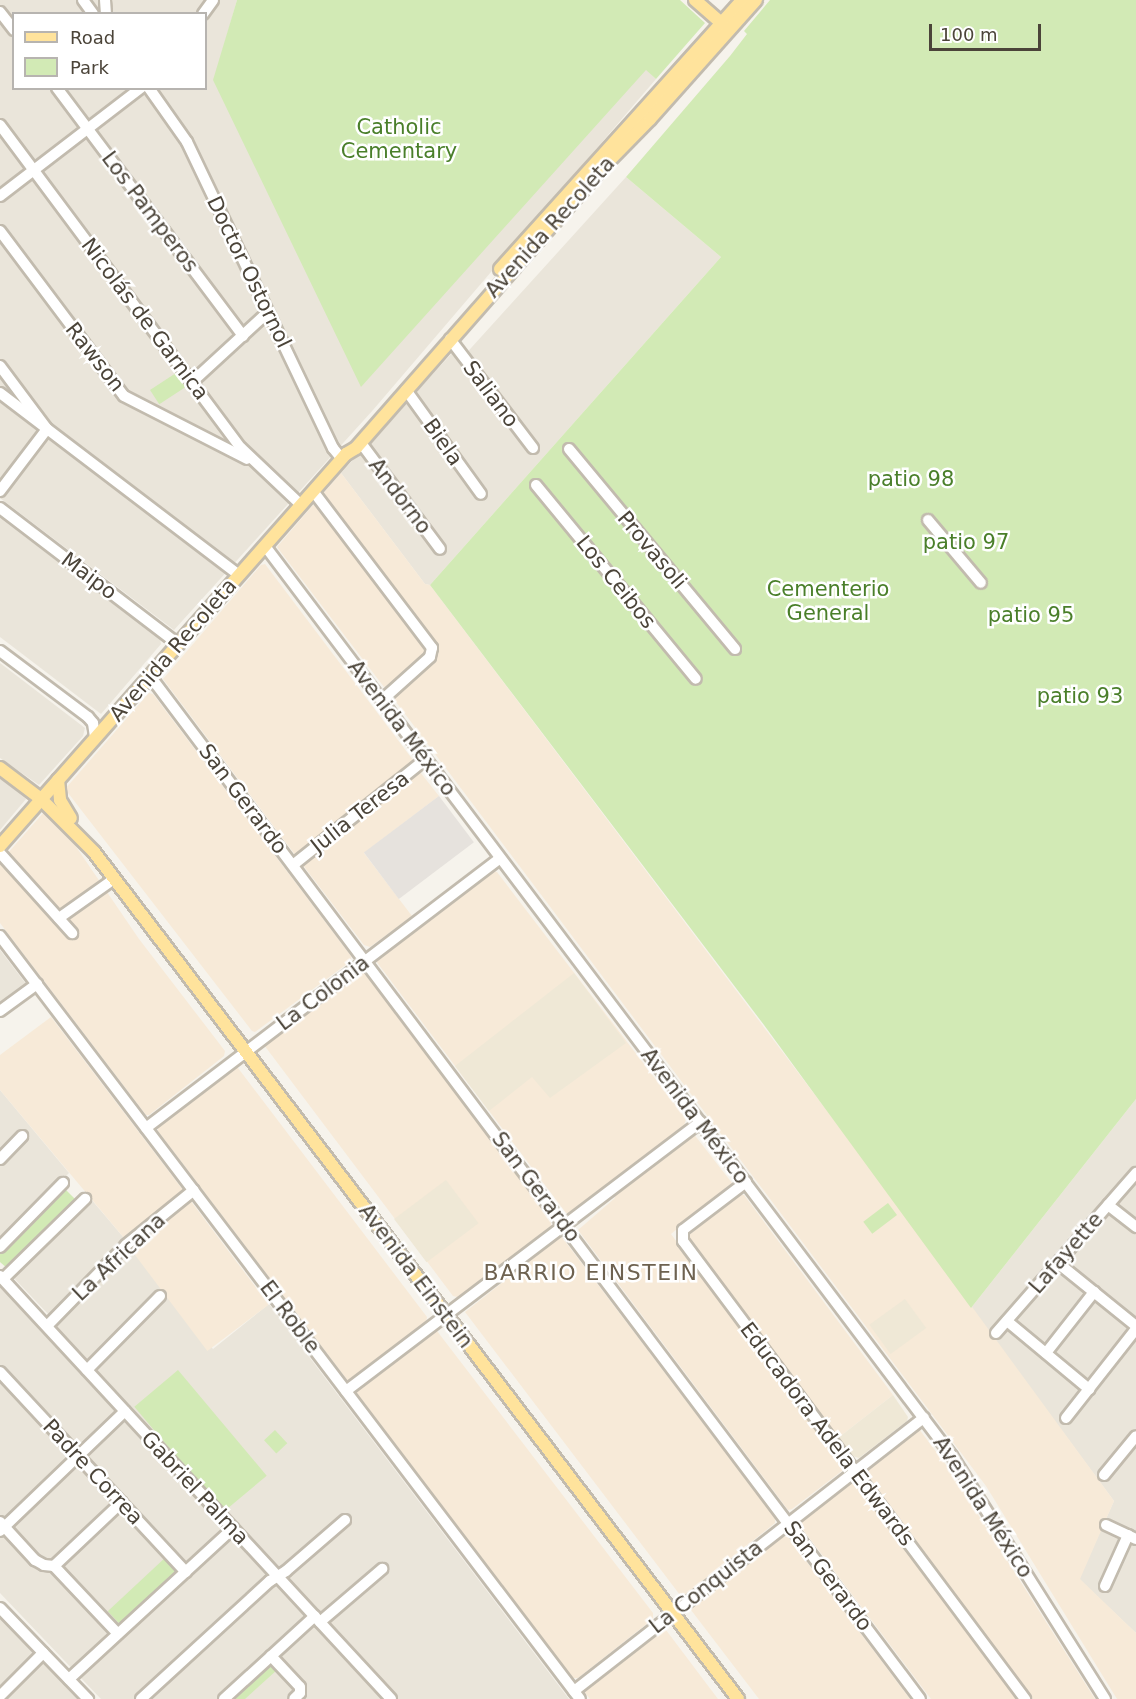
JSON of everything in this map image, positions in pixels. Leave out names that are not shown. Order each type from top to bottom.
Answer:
[{"type":"main road","points":[[695,0],[725,26]]},
{"type":"main road","name":"Avenida Recoleta","points":[[0,846],[344,456],[361,443],[600,170],[650,120],[725,26],[742,0]]},
{"type":"main road","name":"Avenida Recoleta","points":[[344,456],[350,443],[447,330],[725,26],[756,0]]},
{"type":"main road","points":[[0,768],[41,799]]},
{"type":"main road","points":[[58,780],[60,800],[71,818]]},
{"type":"main road","name":"Avenida Einstein","points":[[41,799],[71,818],[93,852],[245,1053],[738,1699]]},
{"type":"main road","name":"Avenida Einstein","points":[[41,799],[93,852]]},
{"type":"street","points":[[0,12],[12,27]]},
{"type":"street","name":"Los Pamperos","points":[[59,90],[243,336]]},
{"type":"street","points":[[0,196],[138,90]]},
{"type":"street","name":"Doctor Ostornol","points":[[151,90],[187,142],[333,448],[344,456]]},
{"type":"street","name":"Nicolás de Garnica","points":[[0,125],[231,434],[254,463],[301,505]]},
{"type":"street","name":"Rawson","points":[[0,231],[124,396],[254,463]]},
{"type":"street","points":[[192,382],[268,312]]},
{"type":"street","name":"Saliano","points":[[450,339],[533,448]]},
{"type":"street","points":[[0,366],[47,429]]},
{"type":"street","name":"Biela","points":[[406,390],[481,494]]},
{"type":"street","points":[[0,393],[239,575]]},
{"type":"street","points":[[0,491],[47,429]]},
{"type":"street","points":[[221,446],[231,434]]},
{"type":"street","name":"Andorno","points":[[361,443],[440,549]]},
{"type":"street","name":"Provasoli","points":[[569,449],[735,649]]},
{"type":"street","name":"Los Ceibos","points":[[537,485],[696,679]]},
{"type":"street","points":[[313,491],[432,648],[430,657],[382,700]]},
{"type":"street","name":"Maipo","points":[[0,508],[178,644]]},
{"type":"street","points":[[928,520],[981,583]]},
{"type":"street","name":"Avenida México","points":[[265,546],[924,1418],[977,1492],[1106,1699]]},
{"type":"street","points":[[0,651],[88,717],[93,723],[95,738]]},
{"type":"street","name":"San Gerardo","points":[[150,676],[920,1699]]},
{"type":"street","points":[[88,717],[111,720]]},
{"type":"street","name":"Julia Teresa","points":[[293,865],[426,759]]},
{"type":"street","points":[[0,853],[72,933]]},
{"type":"street","name":"La Colonia","points":[[146,1128],[500,858]]},
{"type":"street","points":[[59,918],[114,879]]},
{"type":"street","name":"El Roble","points":[[0,936],[577,1695]]},
{"type":"street","points":[[0,1011],[37,984]]},
{"type":"street","points":[[346,1391],[700,1122]]},
{"type":"street","points":[[0,1159],[22,1136]]},
{"type":"street","name":"Lafayette","points":[[996,1333],[1136,1173]]},
{"type":"street","name":"Educadora Adela Edwards","points":[[746,1182],[683,1230],[682,1239],[1025,1699]]},
{"type":"street","points":[[0,1247],[63,1183]]},
{"type":"street","name":"La Africana","points":[[47,1326],[126,1245],[194,1191]]},
{"type":"street","points":[[1,1278],[85,1199]]},
{"type":"street","points":[[1108,1204],[1136,1227]]},
{"type":"street","points":[[1058,1263],[1136,1327],[1066,1418]]},
{"type":"street","name":"Gabriel Palma","points":[[1,1278],[391,1699]]},
{"type":"street","points":[[1046,1353],[1094,1292]]},
{"type":"street","points":[[87,1370],[160,1296]]},
{"type":"street","points":[[1007,1321],[1089,1389]]},
{"type":"street","name":"Padre Correa","points":[[0,1372],[186,1572]]},
{"type":"street","points":[[118,1634],[54,1566],[44,1565],[35,1560],[1,1527],[125,1411]]},
{"type":"street","name":"La Conquista","points":[[577,1695],[673,1613],[924,1418]]},
{"type":"street","points":[[1104,1475],[1136,1436]]},
{"type":"street","points":[[54,1566],[122,1502]]},
{"type":"street","points":[[141,1699],[278,1576],[345,1520]]},
{"type":"street","points":[[1105,1586],[1132,1537],[1106,1525]]},
{"type":"street","points":[[69,1679],[233,1528]]},
{"type":"street","points":[[224,1699],[271,1656],[382,1569]]},
{"type":"street","points":[[0,1608],[85,1698]]},
{"type":"street","points":[[0,1696],[43,1653]]},
{"type":"street","points":[[271,1656],[300,1687],[300,1694],[294,1699]]},
{"type":"shaded area","points":[[0,0],[237,0],[214,80],[232,116],[647,70],[656,79],[373,410],[174,630],[0,498]]},
{"type":"shaded area","points":[[626,177],[721,257],[430,585],[425,584],[341,473],[455,350],[462,358]]},
{"type":"shaded area","points":[[341,473],[425,584],[430,585],[880,1181],[1114,1501],[1080,1579],[1136,1633],[1136,1699],[1117,1699],[986,1486],[393,698],[436,656],[438,649],[321,496]]},
{"type":"shaded area","points":[[313,505],[318,506],[425,648],[425,652],[388,686],[384,687],[277,547]]},
{"type":"shaded area","points":[[0,518],[160,639],[161,644],[101,714],[0,637]]},
{"type":"shaded area","points":[[265,564],[413,760],[413,764],[296,856],[163,679],[261,565]]},
{"type":"shaded area","points":[[0,663],[85,728],[83,736],[39,785],[0,758]]},
{"type":"shaded area","points":[[149,693],[153,694],[351,956],[351,961],[255,1032],[65,789]]},
{"type":"shaded area","points":[[417,772],[420,772],[439,796],[364,853],[412,916],[370,947],[364,945],[302,864]]},
{"type":"shaded area","points":[[0,778],[26,799],[0,830]]},
{"type":"shaded area","points":[[439,796],[474,842],[399,899],[364,853]]},
{"type":"shaded area","points":[[45,811],[66,832],[139,939],[225,1051],[224,1056],[149,1115],[146,1115],[0,923],[0,862]]},
{"type":"shaded area","points":[[491,870],[497,872],[686,1119],[684,1126],[571,1213],[566,1213],[376,961],[376,957]]},
{"type":"shaded area","points":[[0,950],[33,993],[0,1018]]},
{"type":"shaded area","points":[[361,972],[365,973],[551,1221],[551,1227],[461,1298],[453,1296],[264,1045]]},
{"type":"shaded area","points":[[574,973],[626,1043],[550,1098],[532,1077],[489,1111],[455,1066]]},
{"type":"shaded area","points":[[51,1017],[183,1190],[124,1238],[0,1090],[0,1055]]},
{"type":"shaded area","points":[[234,1068],[238,1068],[427,1317],[426,1323],[352,1381],[348,1381],[158,1131],[158,1127]]},
{"type":"shaded area","points":[[0,1090],[69,1173],[0,1243]]},
{"type":"shaded area","points":[[1136,1099],[1136,1633],[1079,1579],[1114,1501],[971,1308]]},
{"type":"shaded area","points":[[693,1133],[732,1183],[671,1234],[843,1467],[842,1471],[792,1509],[788,1510],[578,1230],[615,1198],[613,1194]]},
{"type":"shaded area","points":[[446,1180],[478,1223],[427,1262],[394,1219]]},
{"type":"shaded area","points":[[738,1195],[744,1195],[893,1395],[838,1438],[688,1236]]},
{"type":"shaded area","points":[[90,1198],[124,1238],[111,1251],[112,1254],[49,1315],[12,1276]]},
{"type":"shaded area","points":[[190,1200],[269,1305],[207,1351],[129,1246]]},
{"type":"shaded area","points":[[561,1236],[775,1518],[775,1523],[685,1595],[680,1595],[465,1312]]},
{"type":"shaded area","points":[[130,1248],[213,1349],[269,1304],[569,1699],[101,1699],[0,1593],[0,1285],[44,1332]]},
{"type":"shaded area","points":[[905,1299],[926,1328],[891,1354],[869,1325]]},
{"type":"shaded area","points":[[434,1331],[437,1331],[653,1613],[653,1619],[578,1678],[573,1678],[356,1392]]},
{"type":"shaded area","points":[[893,1395],[908,1417],[907,1421],[859,1458],[852,1456],[838,1438]]},
{"type":"shaded area","points":[[915,1429],[919,1429],[949,1469],[1095,1699],[1033,1699],[864,1470]]},
{"type":"shaded area","points":[[852,1478],[1016,1699],[931,1699],[798,1523]]},
{"type":"shaded area","points":[[781,1536],[788,1537],[910,1699],[759,1699],[691,1610],[692,1603]]},
{"type":"shaded area","points":[[0,1617],[78,1699],[0,1699]]},
{"type":"shaded area","points":[[663,1626],[718,1699],[590,1699],[583,1690]]},
{"type":"green space","name":"Catholic Cementary","points":[[237,0],[680,0],[705,23],[656,79],[646,70],[361,387],[213,80]]},
{"type":"green space","name":"Cementerio General","points":[[770,0],[1136,0],[1136,1099],[971,1308],[764,1025],[430,585],[721,257],[626,177],[730,56],[747,34],[744,31]]},
{"type":"green space","points":[[176,373],[185,387],[159,404],[150,390]]},
{"type":"green space","points":[[62,1186],[77,1201],[8,1269],[0,1262],[0,1249]]},
{"type":"green space","points":[[888,1203],[897,1215],[872,1234],[863,1222]]},
{"type":"green space","points":[[178,1370],[267,1476],[223,1512],[134,1407]]},
{"type":"green space","points":[[275,1430],[287,1443],[276,1453],[264,1440]]},
{"type":"green space","points":[[167,1556],[180,1570],[121,1625],[108,1611]]},
{"type":"green space","points":[[270,1662],[277,1670],[245,1699],[229,1699]]},
{"type":"district","name":"BARRIO EINSTEIN","points":[[591,1273]]},
{"type":"park label","name":"patio 98","points":[[911,479]]},
{"type":"park label","name":"patio 97","points":[[966,542]]},
{"type":"park label","name":"patio 95","points":[[1031,615]]},
{"type":"park label","name":"patio 93","points":[[1080,696]]}]
